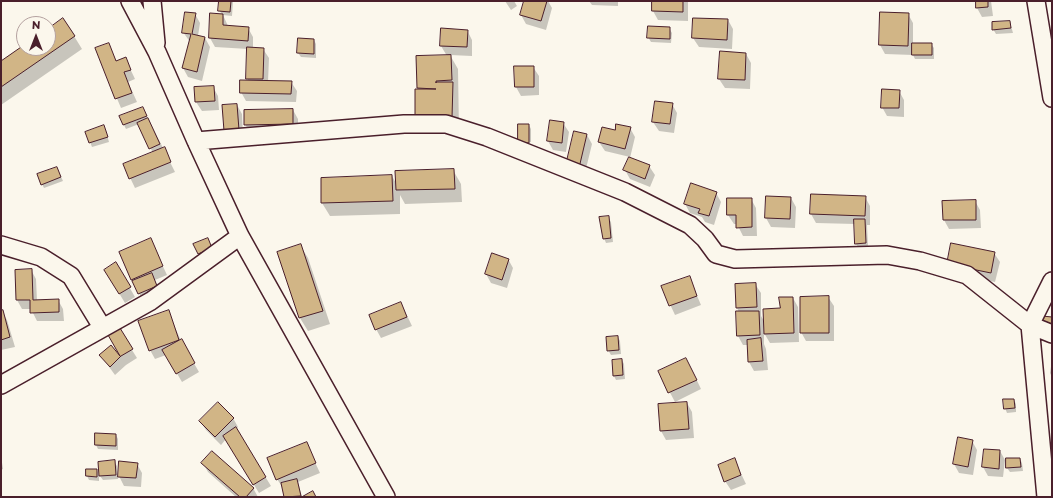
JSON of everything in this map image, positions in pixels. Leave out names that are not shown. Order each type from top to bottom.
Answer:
[{"type":"street","points":[[130,1],[157,52],[240,236],[386,497]]},
{"type":"street","points":[[152,1],[157,52]]},
{"type":"street","points":[[1036,1],[1052,98]]},
{"type":"street","points":[[196,141],[404,124],[446,124],[487,137],[625,192],[690,225],[705,239],[716,254],[735,259],[888,255],[920,261],[967,275],[1030,325],[1052,334]]},
{"type":"street","points":[[1,384],[151,301],[240,236]]},
{"type":"street","points":[[1,245],[41,257],[71,276],[102,327]]},
{"type":"street","points":[[1046,497],[1047,473],[1030,325],[1052,281]]},
{"type":"building","points":[[219,1],[231,1],[230,12],[218,11]]},
{"type":"building","points":[[524,1],[547,1],[541,21],[520,15]]},
{"type":"building","points":[[652,1],[683,1],[683,12],[652,11]]},
{"type":"building","points":[[976,1],[988,1],[988,7],[976,8]]},
{"type":"building","points":[[185,12],[196,13],[192,34],[205,37],[197,72],[182,68],[191,34],[182,33]]},
{"type":"building","points":[[880,12],[909,13],[908,46],[879,45]]},
{"type":"building","points":[[210,13],[223,14],[223,25],[249,27],[248,41],[209,38]]},
{"type":"building","points":[[63,18],[75,36],[56,49],[56,23]]},
{"type":"building","points":[[693,18],[728,19],[727,40],[692,38]]},
{"type":"building","points":[[1010,21],[1011,28],[992,30],[992,22]]},
{"type":"building","points":[[648,26],[670,27],[670,39],[647,38]]},
{"type":"building","points":[[441,28],[468,30],[467,47],[440,46]]},
{"type":"building","points":[[298,38],[314,39],[314,54],[297,53]]},
{"type":"building","points":[[109,43],[116,61],[126,57],[131,70],[124,72],[132,93],[115,99],[95,48]]},
{"type":"building","points":[[912,43],[932,43],[932,55],[912,55]]},
{"type":"building","points":[[247,47],[264,48],[263,79],[246,79]]},
{"type":"building","points":[[16,51],[16,56],[46,56],[1,87],[1,61]]},
{"type":"building","points":[[720,51],[746,53],[745,80],[718,79]]},
{"type":"building","points":[[451,55],[452,80],[436,82],[453,82],[452,118],[415,117],[415,89],[436,89],[417,88],[416,56]]},
{"type":"building","points":[[514,66],[534,66],[534,87],[515,87]]},
{"type":"building","points":[[240,80],[292,81],[291,94],[240,93]]},
{"type":"building","points":[[214,86],[215,101],[195,102],[194,87]]},
{"type":"building","points":[[882,89],[900,90],[899,108],[881,108]]},
{"type":"building","points":[[655,101],[673,103],[670,124],[652,122]]},
{"type":"building","points":[[237,104],[239,130],[224,131],[222,105]]},
{"type":"building","points":[[143,107],[147,116],[123,125],[119,116]]},
{"type":"building","points":[[293,109],[293,124],[244,125],[244,110]]},
{"type":"building","points":[[148,118],[160,144],[149,149],[137,123]]},
{"type":"building","points":[[550,120],[564,122],[562,143],[547,141]]},
{"type":"building","points":[[518,124],[529,124],[529,143],[518,142]]},
{"type":"building","points":[[616,124],[631,127],[625,149],[598,142],[602,127],[615,130]]},
{"type":"building","points":[[104,125],[108,137],[89,143],[85,132]]},
{"type":"building","points":[[574,131],[587,134],[579,168],[566,165]]},
{"type":"building","points":[[165,147],[171,162],[129,179],[123,164]]},
{"type":"building","points":[[629,157],[650,165],[645,179],[623,170]]},
{"type":"building","points":[[57,167],[61,177],[41,185],[37,174]]},
{"type":"building","points":[[454,169],[455,189],[396,190],[395,171]]},
{"type":"building","points":[[392,175],[393,201],[321,203],[321,178]]},
{"type":"building","points":[[691,183],[717,192],[709,216],[698,213],[700,209],[684,204]]},
{"type":"building","points":[[811,194],[866,196],[865,216],[810,214]]},
{"type":"building","points":[[766,196],[791,197],[790,219],[765,218]]},
{"type":"building","points":[[727,198],[752,198],[752,227],[736,228],[736,215],[727,215]]},
{"type":"building","points":[[976,200],[976,220],[943,220],[942,201]]},
{"type":"building","points":[[609,216],[611,238],[603,239],[599,217]]},
{"type":"building","points":[[854,219],[865,219],[866,243],[855,244]]},
{"type":"building","points":[[151,238],[163,266],[131,280],[119,252]]},
{"type":"building","points":[[208,238],[212,248],[198,254],[193,244]]},
{"type":"building","points":[[951,243],[995,252],[991,273],[947,264]]},
{"type":"building","points":[[301,244],[323,311],[299,318],[277,252]]},
{"type":"building","points":[[492,253],[509,259],[502,280],[485,274]]},
{"type":"building","points":[[116,262],[131,287],[119,294],[104,270]]},
{"type":"building","points":[[32,269],[33,300],[59,299],[59,312],[30,313],[30,300],[16,300],[15,270]]},
{"type":"building","points":[[152,273],[157,286],[138,294],[132,281]]},
{"type":"building","points":[[690,276],[697,296],[669,306],[661,286]]},
{"type":"building","points":[[756,283],[757,307],[736,308],[735,284]]},
{"type":"building","points":[[829,296],[829,333],[800,333],[800,297]]},
{"type":"building","points":[[779,297],[793,297],[794,333],[764,334],[763,309],[780,308]]},
{"type":"building","points":[[401,302],[407,317],[375,330],[369,315]]},
{"type":"building","points":[[3,310],[10,337],[1,340],[1,311]]},
{"type":"building","points":[[169,310],[179,340],[149,351],[138,321]]},
{"type":"building","points":[[736,311],[759,311],[760,335],[737,336]]},
{"type":"building","points":[[1042,316],[1052,317],[1052,333],[1039,331]]},
{"type":"building","points":[[120,328],[133,349],[121,356],[110,367],[99,355],[111,345],[120,356],[108,335]]},
{"type":"building","points":[[618,336],[619,350],[607,351],[606,337]]},
{"type":"building","points":[[761,338],[763,361],[748,362],[747,340]]},
{"type":"building","points":[[182,339],[195,363],[176,374],[162,350]]},
{"type":"building","points":[[686,358],[697,380],[668,393],[658,371]]},
{"type":"building","points":[[622,359],[623,375],[613,376],[612,360]]},
{"type":"building","points":[[1003,399],[1014,399],[1015,408],[1004,409]]},
{"type":"building","points":[[218,402],[234,418],[215,437],[199,421]]},
{"type":"building","points":[[687,402],[689,429],[660,431],[658,404]]},
{"type":"building","points":[[236,427],[266,477],[253,485],[223,436]]},
{"type":"building","points":[[95,433],[116,434],[116,446],[95,445]]},
{"type":"building","points":[[958,437],[973,440],[968,467],[953,464]]},
{"type":"building","points":[[307,442],[316,463],[276,480],[267,458]]},
{"type":"building","points":[[984,449],[1000,450],[999,469],[982,467]]},
{"type":"building","points":[[212,451],[254,488],[246,497],[240,497],[201,463]]},
{"type":"building","points":[[735,458],[741,475],[724,482],[718,465]]},
{"type":"building","points":[[1006,458],[1020,458],[1021,467],[1006,468]]},
{"type":"building","points":[[115,460],[116,475],[99,476],[98,462]]},
{"type":"building","points":[[119,461],[138,463],[136,478],[118,477]]},
{"type":"building","points":[[86,469],[97,469],[97,477],[86,476]]},
{"type":"building","points":[[297,479],[301,496],[284,497],[281,483]]},
{"type":"building","points":[[313,491],[316,497],[302,497]]}]
